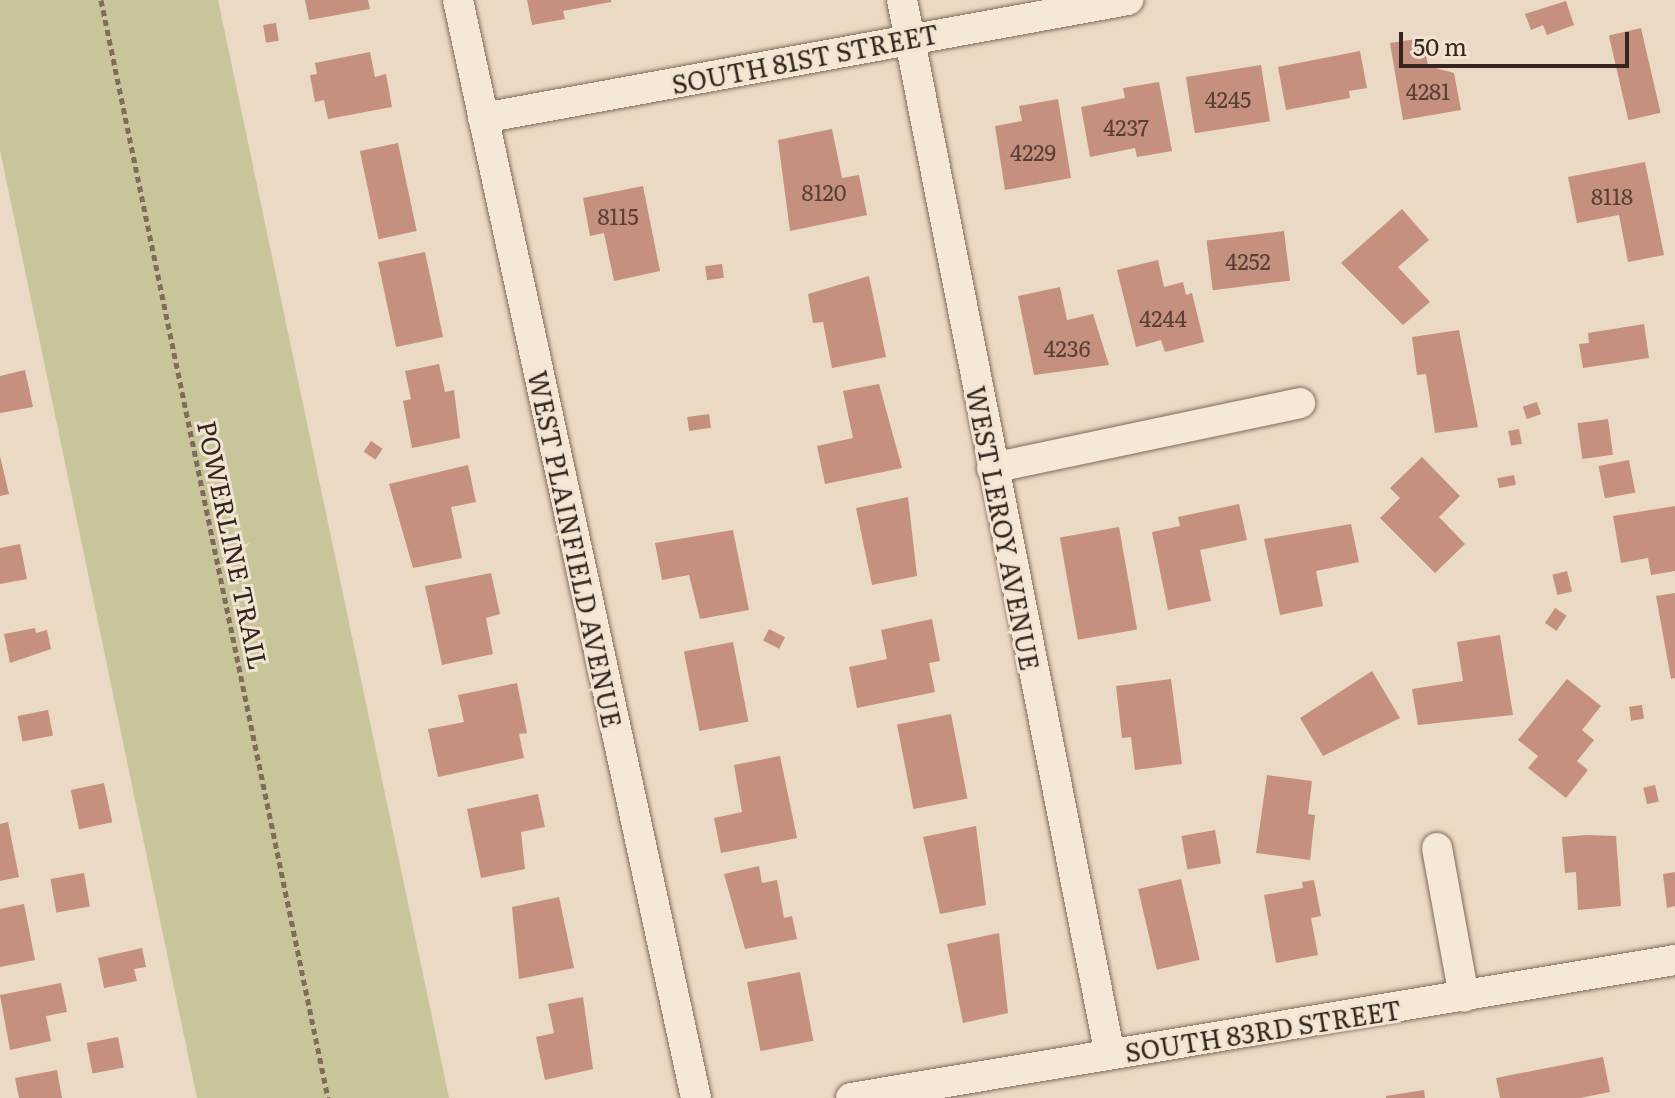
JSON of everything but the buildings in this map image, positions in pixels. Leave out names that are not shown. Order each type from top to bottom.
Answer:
[{"type":"street","name":"WEST PLAINFIELD AVENUE","points":[[458,0],[696,1098]]},
{"type":"street","name":"WEST LEROY AVENUE","points":[[902,0],[1110,1055]]},
{"type":"street","name":"SOUTH 81ST STREET","points":[[483,118],[1128,0]]},
{"type":"street","points":[[992,468],[1300,403]]},
{"type":"street","points":[[1437,848],[1464,997]]},
{"type":"street","name":"SOUTH 83RD STREET","points":[[851,1098],[1675,960]]},
{"type":"path","name":"POWERLINE TRAIL","points":[[101,0],[328,1098]]},
{"type":"shaded area","points":[[0,0],[218,0],[449,1098],[197,1098],[0,150]]}]
